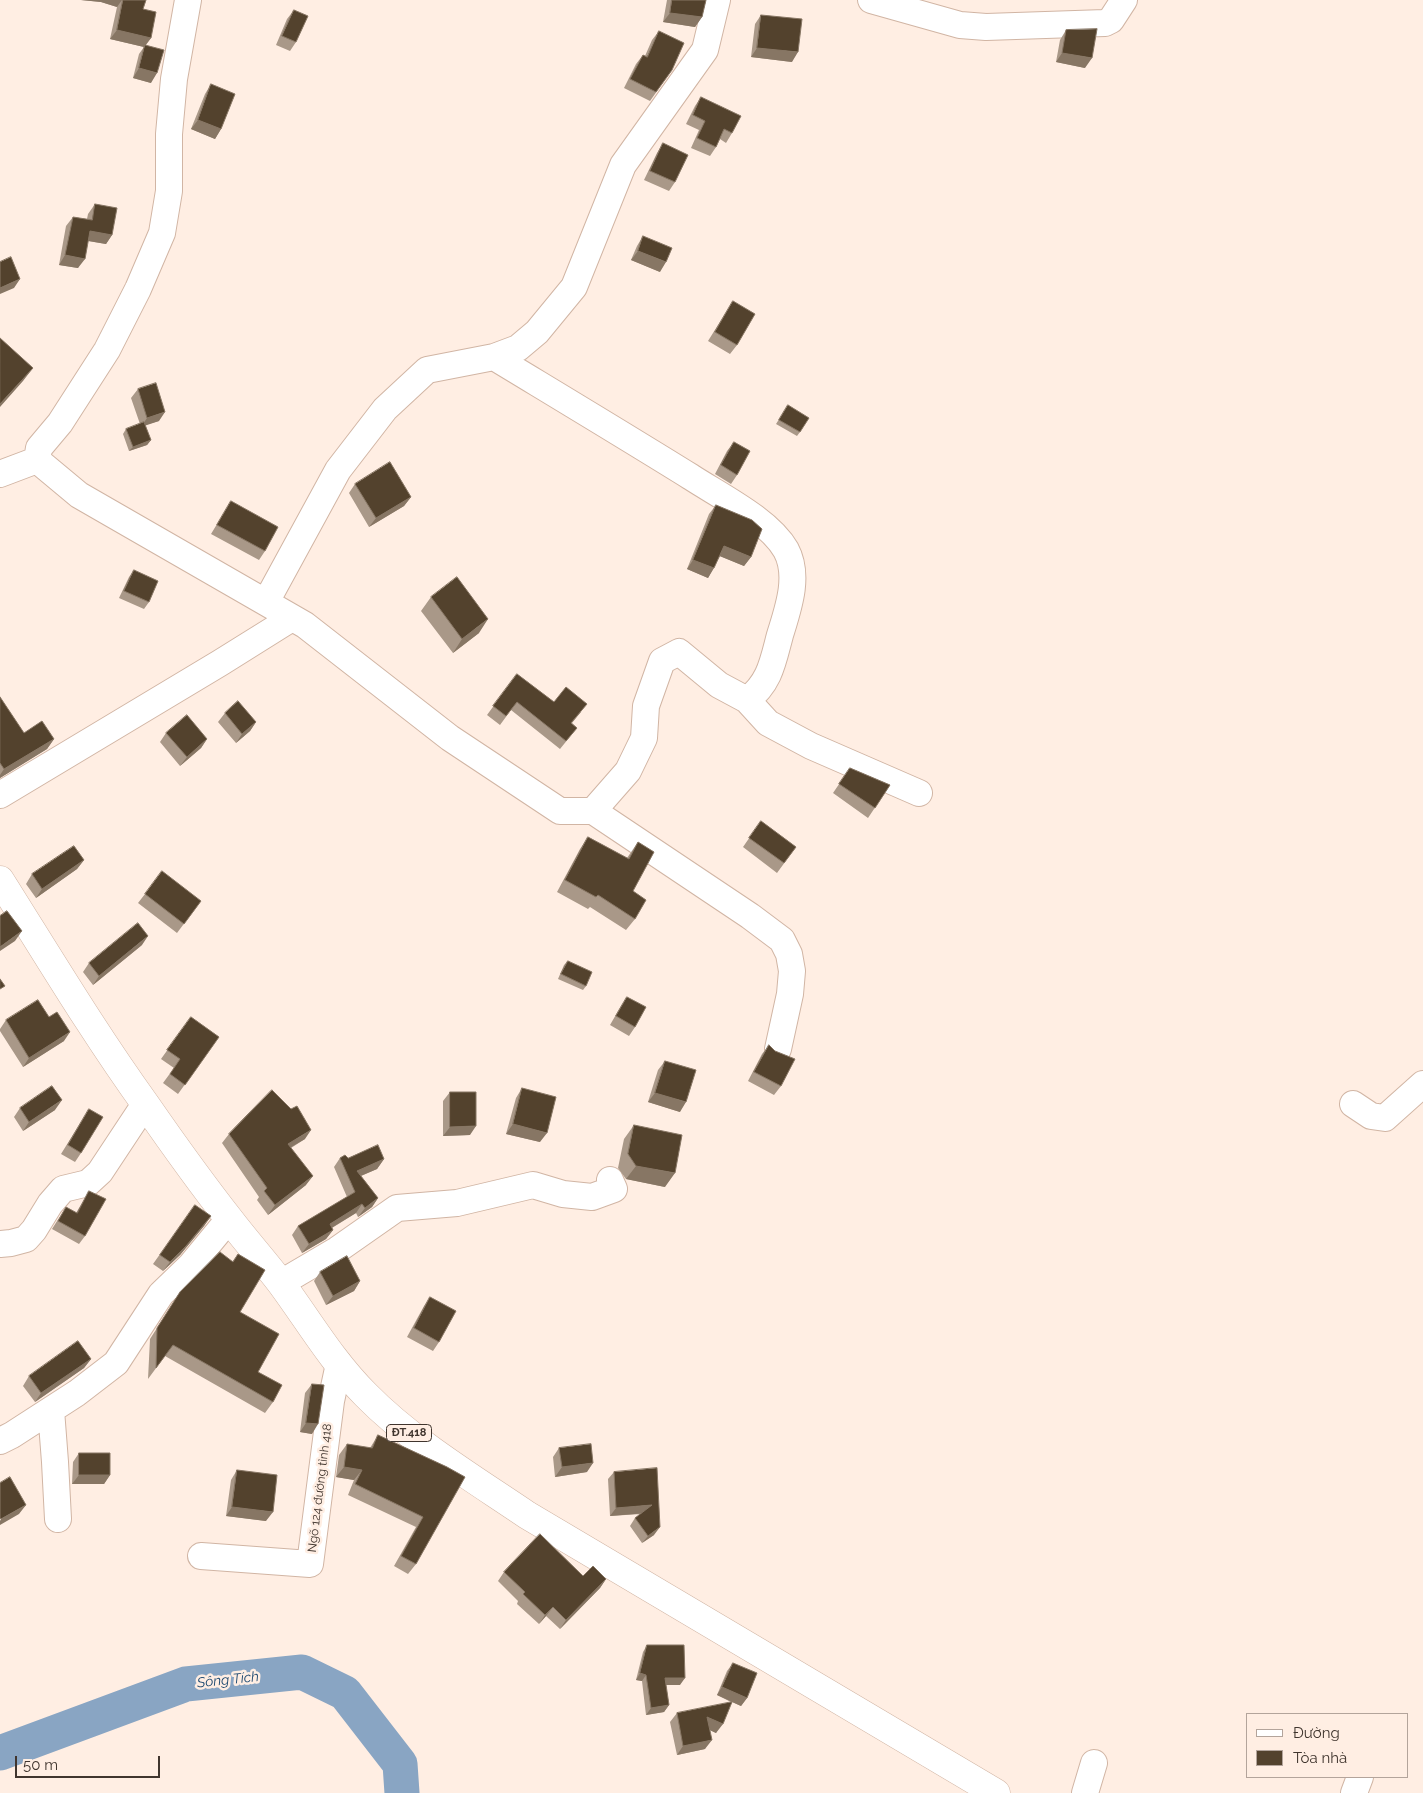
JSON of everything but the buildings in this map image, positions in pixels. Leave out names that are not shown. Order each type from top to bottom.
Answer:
[{"type":"main road","name":"ĐT.418","points":[[0,880],[145,1104],[229,1219],[281,1283],[338,1364],[365,1395],[393,1421],[527,1515],[996,1793]]},
{"type":"street","points":[[37,460],[39,448],[60,423],[107,350],[138,289],[162,233],[169,191],[169,134],[174,79],[188,0]]},
{"type":"street","points":[[266,602],[338,470],[385,409],[427,370],[494,357],[518,348],[537,332],[574,287],[624,165],[705,50],[717,0]]},
{"type":"street","points":[[871,0],[960,26],[986,27],[1105,23],[1111,20],[1124,0]]},
{"type":"street","points":[[494,357],[765,524],[786,550],[793,572],[791,600],[766,680],[758,692],[748,700]]},
{"type":"street","points":[[0,474],[37,460]]},
{"type":"street","points":[[37,460],[79,495],[305,625],[450,738],[560,812],[593,811],[750,916],[782,940],[789,954],[792,971],[790,994],[778,1049]]},
{"type":"street","points":[[0,795],[292,618]]},
{"type":"street","points":[[593,811],[628,771],[644,738],[646,706],[662,661],[679,652],[719,685],[748,700],[768,723],[811,746],[919,793]]},
{"type":"street","points":[[1353,1104],[1371,1116],[1385,1118],[1423,1084]]},
{"type":"street","points":[[0,1244],[11,1244],[26,1239],[50,1204],[63,1189],[88,1183],[100,1172],[145,1104]]},
{"type":"street","points":[[281,1283],[337,1250],[397,1208],[457,1203],[533,1185],[563,1194],[592,1197],[614,1189],[610,1180]]},
{"type":"street","points":[[0,1440],[12,1435],[77,1393],[116,1363],[162,1294],[191,1265],[229,1219]]},
{"type":"street","name":"Ngõ 124 đường tỉnh 418","points":[[201,1556],[310,1564],[331,1401],[338,1364]]},
{"type":"street","points":[[51,1410],[58,1519]]},
{"type":"street","points":[[1086,1793],[1094,1763]]},
{"type":"waterway","name":"Sông Tích","points":[[0,1753],[186,1684],[302,1672],[345,1693],[400,1764],[402,1793]]}]
